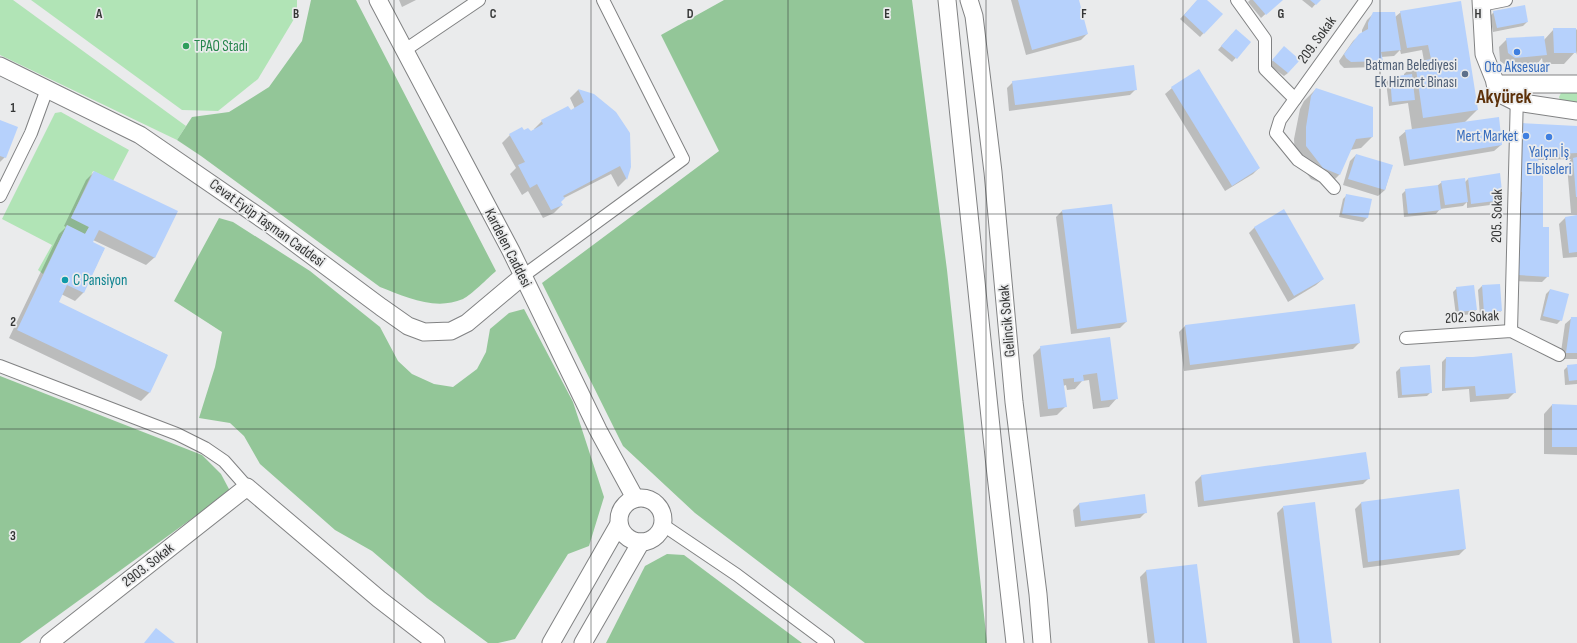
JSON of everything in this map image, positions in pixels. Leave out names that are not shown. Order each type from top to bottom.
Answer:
[{"type":"street","name":"Kardelen Caddesi","points":[[378,0],[522,276],[598,430],[635,498]]},
{"type":"street","points":[[405,50],[479,0]]},
{"type":"street","points":[[522,276],[683,159],[603,0]]},
{"type":"street","name":"Gelincik Sokak","points":[[947,0],[994,466],[1015,643]]},
{"type":"street","points":[[1237,0],[1265,39],[1265,69],[1295,99]]},
{"type":"street","points":[[1506,0],[1481,3],[1484,54],[1500,94],[1516,102],[1577,111]]},
{"type":"street","name":"209. Sokak","points":[[1334,188],[1324,177],[1298,160],[1276,134],[1280,120],[1361,2]]},
{"type":"street","points":[[950,30],[972,8]]},
{"type":"street","name":"Gelincik Sokak","points":[[972,8],[992,172],[1014,402],[1038,594],[1042,643]]},
{"type":"street","name":"Cevat Eyüp Taşman Caddesi","points":[[0,66],[140,135],[268,223],[408,326],[424,332],[452,331],[466,323],[522,276]]},
{"type":"street","points":[[1496,84],[1577,84]]},
{"type":"street","name":"205. Sokak","points":[[1511,331],[1516,102],[1518,85]]},
{"type":"street","points":[[0,196],[31,133],[47,89]]},
{"type":"street","name":"202. Sokak","points":[[1406,338],[1511,331],[1559,354]]},
{"type":"street","points":[[0,366],[177,434],[205,448],[224,462],[247,487],[379,599],[436,643]]},
{"type":"street","name":"2903. Sokak","points":[[49,643],[247,487]]},
{"type":"street","points":[[635,498],[648,498],[654,502],[662,512],[663,525],[660,532],[655,538],[648,541],[641,542],[633,540],[627,537],[622,531],[620,524],[621,511],[629,501],[635,498]]},
{"type":"street","points":[[551,643],[620,524]]},
{"type":"street","points":[[663,525],[737,575],[828,643]]},
{"type":"street","points":[[583,643],[641,542]]},
{"type":"green space","points":[[0,0],[13,0],[186,126],[177,140],[0,55]]},
{"type":"green space","name":"TPAO Stadı","points":[[31,0],[297,0],[297,14],[258,79],[218,111],[182,110]]},
{"type":"green space","points":[[311,0],[356,0],[496,271],[463,299],[442,304],[431,303],[410,298],[380,287],[177,140],[192,117],[229,112],[269,87],[302,41]]},
{"type":"green space","points":[[724,0],[912,0],[947,270],[987,643],[865,643],[695,513],[623,446],[542,283],[719,151],[661,35]]},
{"type":"green space","points":[[1577,92],[1577,104],[1560,100],[1559,97],[1561,93]]},
{"type":"green space","points":[[61,112],[129,150],[113,181],[93,171],[71,218],[89,227],[85,234],[67,225],[43,274],[38,270],[52,245],[2,219],[55,113]]},
{"type":"green space","points":[[219,218],[233,222],[310,271],[380,327],[398,361],[412,374],[434,384],[453,387],[477,369],[486,352],[490,329],[509,313],[524,309],[573,402],[604,497],[589,546],[568,554],[515,639],[498,643],[488,643],[427,598],[372,551],[335,530],[260,464],[244,436],[230,423],[199,418],[215,367],[222,332],[174,301]]},
{"type":"green space","points":[[0,376],[202,455],[221,474],[230,491],[20,643],[0,643]]},
{"type":"green space","points":[[667,554],[684,555],[802,643],[606,643],[645,566]]},
{"type":"building","points":[[1018,0],[1079,0],[1088,34],[1032,50]]},
{"type":"building","points":[[1197,0],[1207,0],[1223,14],[1204,34],[1184,15]]},
{"type":"building","points":[[1253,0],[1283,0],[1266,15]]},
{"type":"building","points":[[1310,0],[1321,0],[1316,5]]},
{"type":"building","points":[[1461,1],[1478,110],[1423,118],[1415,62],[1431,59],[1428,45],[1407,48],[1400,11]]},
{"type":"building","points":[[1525,5],[1528,22],[1497,28],[1493,11]]},
{"type":"building","points":[[1373,12],[1395,12],[1401,50],[1381,52],[1383,61],[1351,62],[1344,54],[1359,34],[1368,29],[1368,23]]},
{"type":"building","points":[[1553,28],[1576,28],[1576,53],[1554,53]]},
{"type":"building","points":[[1236,29],[1251,42],[1237,59],[1221,46]]},
{"type":"building","points":[[1544,36],[1547,55],[1515,58],[1508,53],[1506,38]]},
{"type":"building","points":[[1284,46],[1300,60],[1288,73],[1272,60]]},
{"type":"building","points":[[1134,65],[1137,90],[1015,105],[1012,81]]},
{"type":"building","points":[[1199,69],[1260,168],[1232,186],[1171,87]]},
{"type":"building","points":[[1412,74],[1415,100],[1392,102],[1390,77]]},
{"type":"building","points":[[1316,88],[1373,107],[1373,137],[1356,139],[1340,175],[1323,168],[1306,146],[1306,127],[1311,96]]},
{"type":"building","points":[[578,89],[594,94],[616,112],[630,133],[631,167],[627,180],[620,166],[563,196],[565,198],[561,202],[563,205],[551,210],[537,184],[530,188],[518,165],[525,162],[509,134],[522,127],[524,130],[528,128],[531,131],[543,124],[541,120],[568,106],[571,110],[584,102]]},
{"type":"building","points":[[1499,117],[1502,145],[1410,160],[1405,130]]},
{"type":"building","points":[[0,120],[18,127],[6,158],[0,156]]},
{"type":"building","points":[[1521,123],[1577,126],[1577,153],[1538,155],[1539,171],[1543,170],[1543,227],[1549,227],[1549,277],[1518,275],[1519,227],[1522,192],[1517,192]]},
{"type":"building","points":[[1356,154],[1393,165],[1385,190],[1348,179]]},
{"type":"building","points":[[1577,157],[1577,197],[1576,197],[1573,158]]},
{"type":"building","name":"C Pansiyon","points":[[94,171],[178,211],[155,258],[99,230],[93,242],[105,248],[84,293],[67,285],[59,302],[168,355],[150,393],[17,330],[67,225],[85,234],[89,227],[71,218]]},
{"type":"building","points":[[1500,173],[1503,200],[1471,204],[1468,178]]},
{"type":"building","points":[[1465,178],[1468,202],[1445,205],[1441,181]]},
{"type":"building","points":[[1438,185],[1441,210],[1408,214],[1405,189]]},
{"type":"building","points":[[1346,194],[1372,199],[1368,218],[1342,214]]},
{"type":"building","points":[[1112,204],[1127,322],[1077,329],[1062,210]]},
{"type":"building","points":[[1284,209],[1324,279],[1294,296],[1254,227]]},
{"type":"building","points":[[1577,215],[1577,252],[1569,253],[1565,217]]},
{"type":"building","points":[[1500,284],[1502,311],[1484,313],[1482,285]]},
{"type":"building","points":[[1474,285],[1477,310],[1459,312],[1456,287]]},
{"type":"building","points":[[1550,289],[1569,294],[1562,321],[1543,316]]},
{"type":"building","points":[[1355,304],[1360,343],[1190,365],[1185,325]]},
{"type":"building","points":[[1571,317],[1577,317],[1577,353],[1566,353]]},
{"type":"building","points":[[1110,337],[1118,399],[1101,401],[1097,373],[1083,375],[1084,381],[1074,382],[1074,378],[1063,379],[1067,407],[1048,409],[1040,346]]},
{"type":"building","points":[[1512,353],[1516,393],[1476,396],[1475,386],[1445,388],[1446,357],[1473,357]]},
{"type":"building","points":[[1577,364],[1577,380],[1569,381],[1567,365]]},
{"type":"building","points":[[1430,365],[1432,393],[1402,395],[1400,367]]},
{"type":"building","points":[[1552,404],[1577,405],[1577,447],[1552,447]]},
{"type":"building","points":[[1366,452],[1370,479],[1204,501],[1201,475]]},
{"type":"building","points":[[1459,489],[1466,549],[1368,562],[1361,502]]},
{"type":"building","points":[[1145,494],[1147,513],[1081,521],[1079,503]]},
{"type":"building","points":[[1315,502],[1332,643],[1300,643],[1283,506]]},
{"type":"building","points":[[1197,564],[1207,643],[1155,643],[1146,570]]},
{"type":"building","points":[[156,628],[175,643],[144,643]]},
{"type":"place","name":"TPAO Stadı","points":[[186,46]]},
{"type":"place","name":"Oto Aksesuar","points":[[1517,52]]},
{"type":"place","name":"Batman Belediyesi Ek Hizmet Binası","points":[[1465,74]]},
{"type":"place","name":"Mert Market","points":[[1526,136]]},
{"type":"place","name":"Yalçın İş Elbiseleri","points":[[1549,137]]},
{"type":"place","name":"C Pansiyon","points":[[65,280]]},
{"type":"district","name":"Akyürek","points":[[1504,97]]}]
